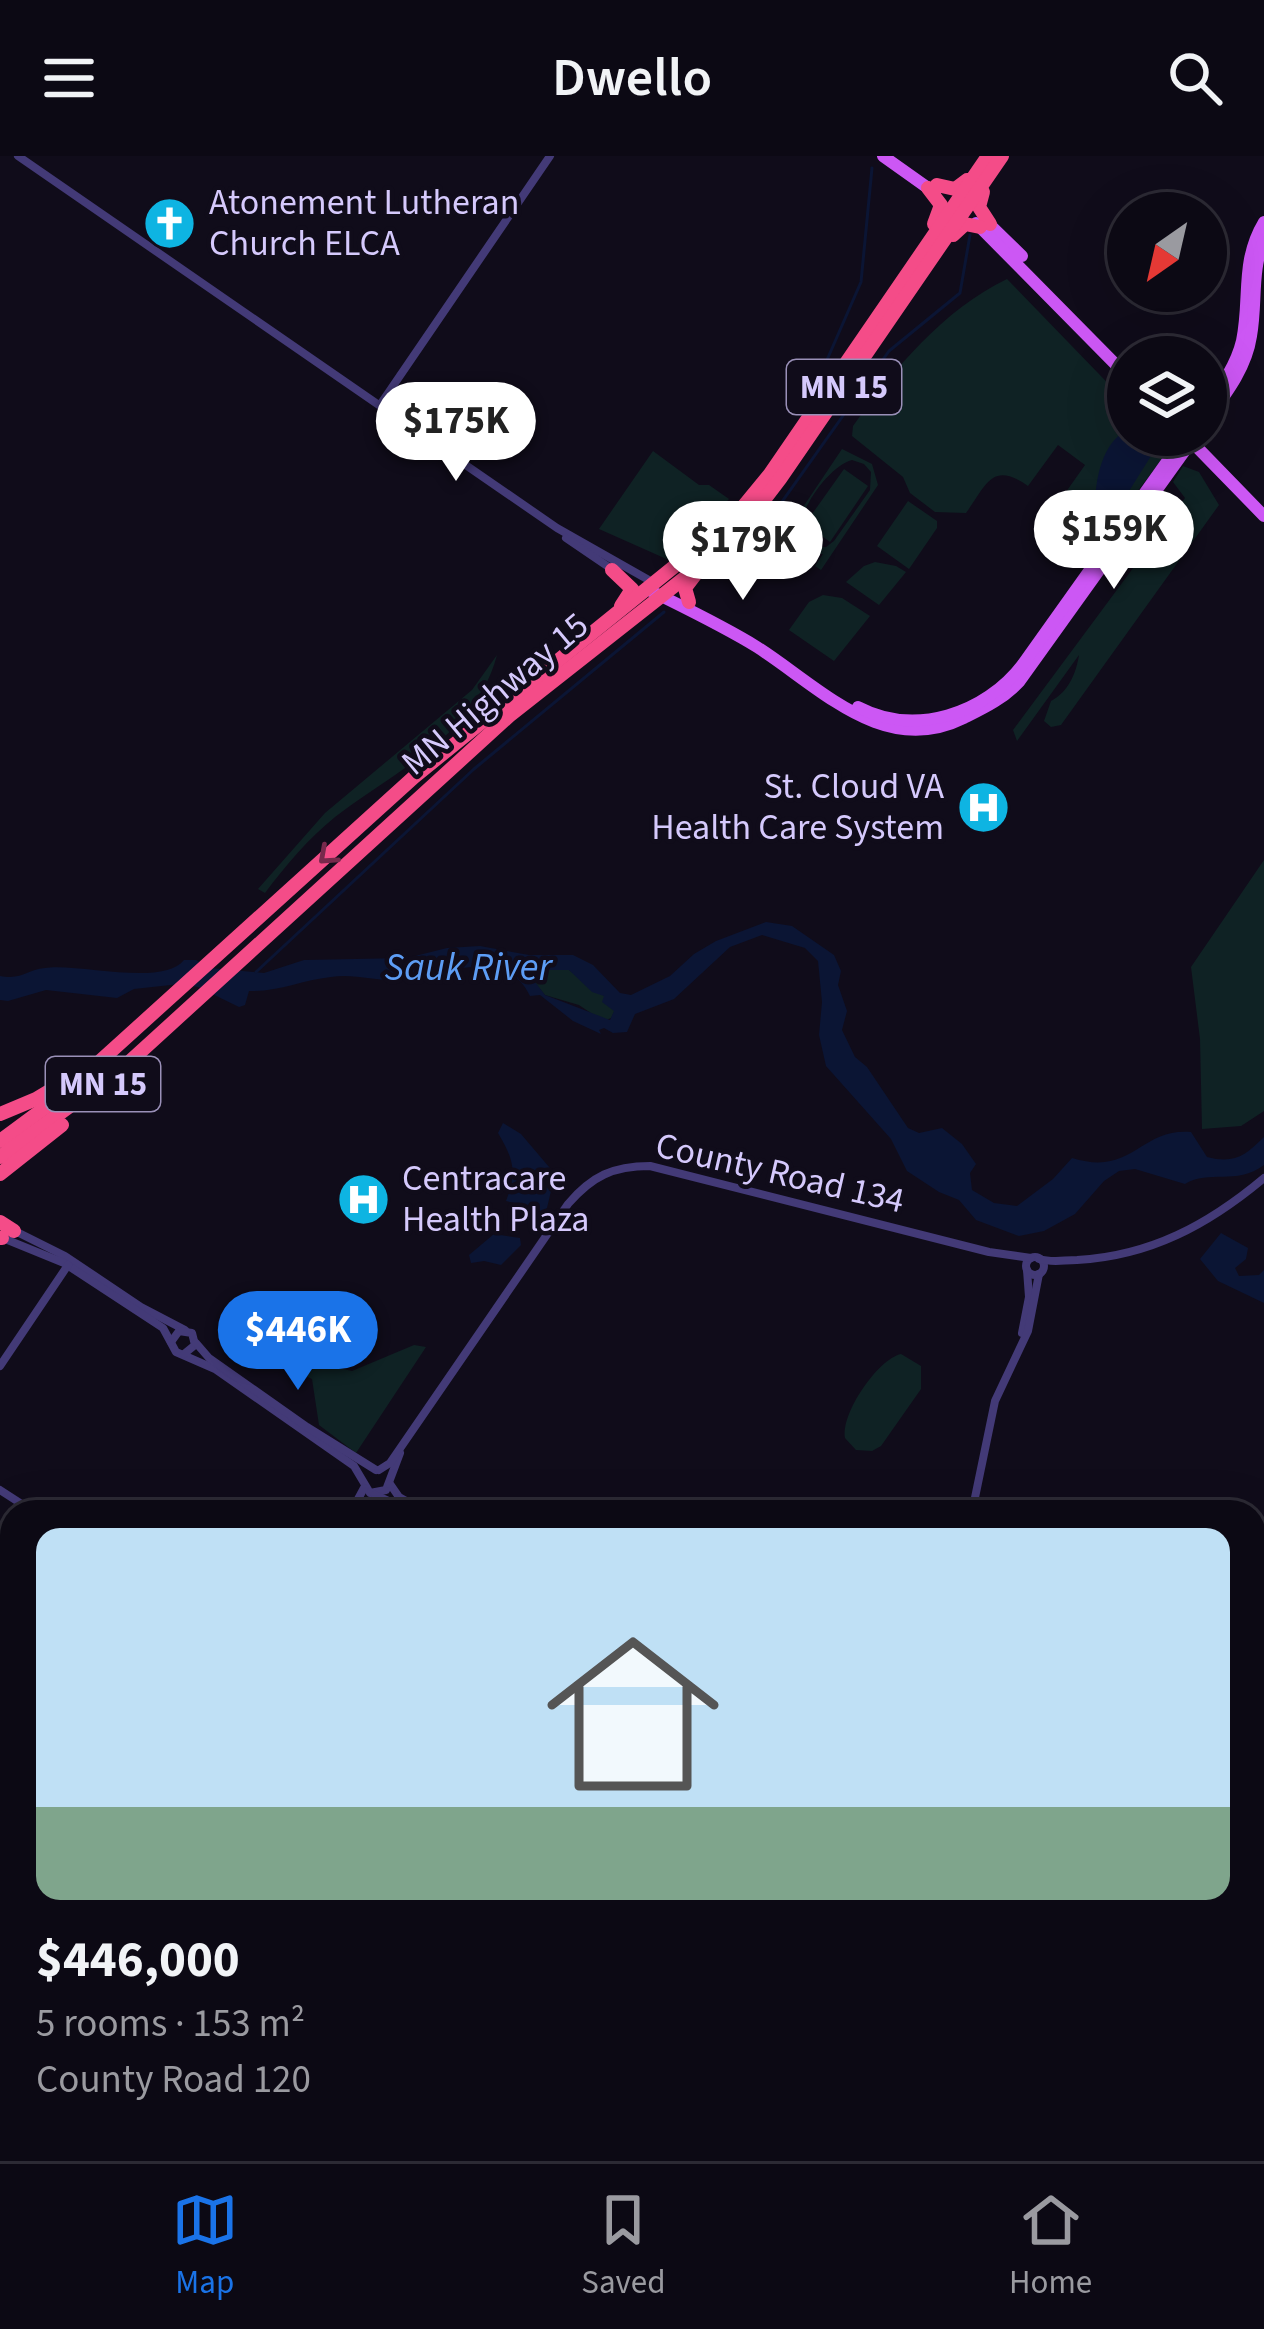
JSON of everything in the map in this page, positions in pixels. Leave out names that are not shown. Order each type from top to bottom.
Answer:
[{"type":"highway","points":[[933,187],[958,188],[995,156]]},
{"type":"highway","points":[[911,278],[960,227],[985,225],[979,202],[995,156]]},
{"type":"highway","name":"MN Highway 15","points":[[0,1157],[128,1063],[509,716],[711,541],[752,498],[995,156]]},
{"type":"highway","points":[[911,278],[941,210],[933,187]]},
{"type":"highway","name":"MN Highway 15","points":[[0,1141],[66,1092],[414,777],[569,654],[711,557],[768,496],[911,278]]},
{"type":"highway","points":[[689,602],[686,585],[711,557]]},
{"type":"highway","points":[[569,654],[630,596],[629,583],[612,570]]},
{"type":"highway","points":[[0,1114],[67,1081],[160,1008]]},
{"type":"highway","points":[[0,1174],[84,1106],[128,1063]]},
{"type":"main road","points":[[883,156],[985,225],[1107,344]]},
{"type":"main road","points":[[896,156],[933,187]]},
{"type":"main road","points":[[1227,371],[1239,351],[1246,268],[1264,222]]},
{"type":"main road","points":[[985,225],[1107,355]]},
{"type":"main road","points":[[1227,392],[1249,348],[1253,279],[1264,239]]},
{"type":"main road","points":[[658,590],[863,711],[903,722],[947,716],[994,697],[1023,664],[1174,456]]},
{"type":"main road","points":[[1208,456],[1264,517]]},
{"type":"main road","points":[[1211,456],[1264,505]]},
{"type":"main road","points":[[658,590],[739,628],[788,665]]},
{"type":"street","points":[[18,156],[556,528],[658,590]]},
{"type":"street","points":[[380,405],[550,156]]},
{"type":"street","points":[[556,528],[612,570],[658,590]]},
{"type":"street","name":"County Road 134","points":[[369,1490],[367,1475],[388,1466],[568,1204],[583,1186],[610,1170],[650,1166],[1034,1266],[1132,1252],[1170,1240],[1228,1209],[1264,1178]]},
{"type":"street","points":[[3,1228],[163,1328],[182,1354],[214,1369],[354,1466],[369,1490],[389,1500]]},
{"type":"street","points":[[3,1228],[73,1260],[158,1317],[192,1333],[209,1358],[322,1438],[378,1470],[404,1500]]},
{"type":"street","points":[[0,1366],[68,1265]]},
{"type":"street","points":[[974,1500],[994,1401],[1030,1324],[1034,1266]]},
{"type":"street","points":[[171,1344],[174,1334],[184,1330]]},
{"type":"street","points":[[182,1354],[192,1351],[196,1343]]},
{"type":"street","name":"County Road 134","points":[[389,1483],[404,1440]]},
{"type":"street","points":[[369,1490],[384,1492],[389,1483]]},
{"type":"street","points":[[362,1500],[369,1490]]},
{"type":"green space","points":[[1007,279],[1107,382],[1107,456],[1164,456],[1104,536],[1056,506],[1085,465],[1058,445],[1028,486],[998,476],[985,485],[966,513],[935,512],[910,493],[903,477],[852,436],[853,426],[921,343]]},
{"type":"green space","points":[[842,449],[872,464],[878,485],[821,570],[815,566],[823,554],[800,547],[791,525]],"holes":[[[852,460],[871,472],[870,490],[834,541],[826,547],[812,547],[800,536],[800,526],[816,491],[843,464]]]},
{"type":"green space","points":[[653,451],[699,485],[709,485],[729,499],[671,561],[599,529]]},
{"type":"green space","points":[[1183,466],[1199,472],[1219,505],[1061,725],[1051,727],[1044,721],[1051,701],[1070,682],[1079,655],[1017,741],[1013,730],[1185,498],[1173,482]]},
{"type":"green space","points":[[844,469],[868,486],[830,542],[805,524]]},
{"type":"green space","points":[[908,501],[937,521],[909,569],[877,546]]},
{"type":"green space","points":[[875,562],[906,572],[879,605],[846,582]]},
{"type":"green space","points":[[823,595],[842,598],[870,616],[834,661],[789,630],[809,602]]},
{"type":"green space","points":[[497,655],[487,683],[453,729],[325,825],[265,893],[258,889],[325,813],[472,690]]},
{"type":"green space","points":[[1264,860],[1264,1111],[1241,1126],[1202,1129],[1200,1039],[1191,967]]},
{"type":"green space","points":[[541,970],[569,970],[604,996],[615,1010],[611,1018],[603,1021],[579,1005],[545,995],[531,978]]},
{"type":"green space","points":[[414,1345],[426,1347],[356,1453],[319,1425],[312,1379],[296,1371],[299,1359],[352,1371]]},
{"type":"green space","points":[[901,1354],[921,1366],[921,1389],[881,1446],[856,1450],[845,1438],[854,1402],[872,1376]]},
{"type":"water","points":[[1106,453],[1151,456],[1119,507],[1107,511],[1095,503]]},
{"type":"water","name":"Sauk River","points":[[766,922],[792,926],[834,955],[847,1011],[842,1030],[855,1057],[867,1067],[908,1128],[919,1133],[942,1128],[962,1144],[976,1164],[970,1173],[972,1190],[994,1203],[1017,1206],[1072,1158],[1109,1161],[1173,1133],[1191,1132],[1207,1157],[1225,1160],[1245,1154],[1264,1137],[1264,1165],[1243,1175],[1185,1184],[1135,1169],[1119,1171],[1075,1214],[1044,1231],[1019,1236],[976,1220],[959,1200],[907,1171],[891,1139],[826,1066],[819,1035],[818,961],[805,948],[762,935],[730,947],[674,999],[635,1014],[627,1032],[604,1028],[601,1034],[573,1021],[540,995],[530,996],[506,971],[491,967],[406,980],[320,979],[249,991],[245,1005],[239,1007],[198,987],[180,984],[134,989],[117,998],[46,990],[0,1000],[0,976],[45,968],[140,973],[196,960],[210,968],[264,973],[304,960],[407,958],[480,946],[529,955],[573,955],[593,965],[620,993],[631,995],[670,976],[716,941]],"holes":[[[541,970],[569,970],[592,992],[604,996],[602,1002],[614,1011],[610,1020],[545,995],[532,978]]]},
{"type":"water","points":[[503,1123],[521,1134],[555,1174],[547,1208],[535,1216],[525,1206],[506,1201],[513,1173],[498,1133]]},
{"type":"water","points":[[1221,1233],[1248,1248],[1246,1259],[1235,1268],[1239,1276],[1259,1275],[1264,1270],[1264,1303],[1218,1281],[1200,1259]]},
{"type":"water","points":[[494,1234],[520,1238],[521,1245],[501,1265],[471,1263],[469,1255]]},
{"type":"waterway","points":[[816,385],[861,282],[872,168]]},
{"type":"waterway","points":[[711,577],[769,520],[889,351],[960,293],[970,235]]},
{"type":"waterway","points":[[256,972],[474,769],[664,612]]},
{"type":"place","name":"Atonement Lutheran Church ELCA","points":[[170,223]]},
{"type":"place","name":"St. Cloud VA Health Care System","points":[[983,807]]},
{"type":"place","name":"Centracare Health Plaza","points":[[363,1199]]}]
